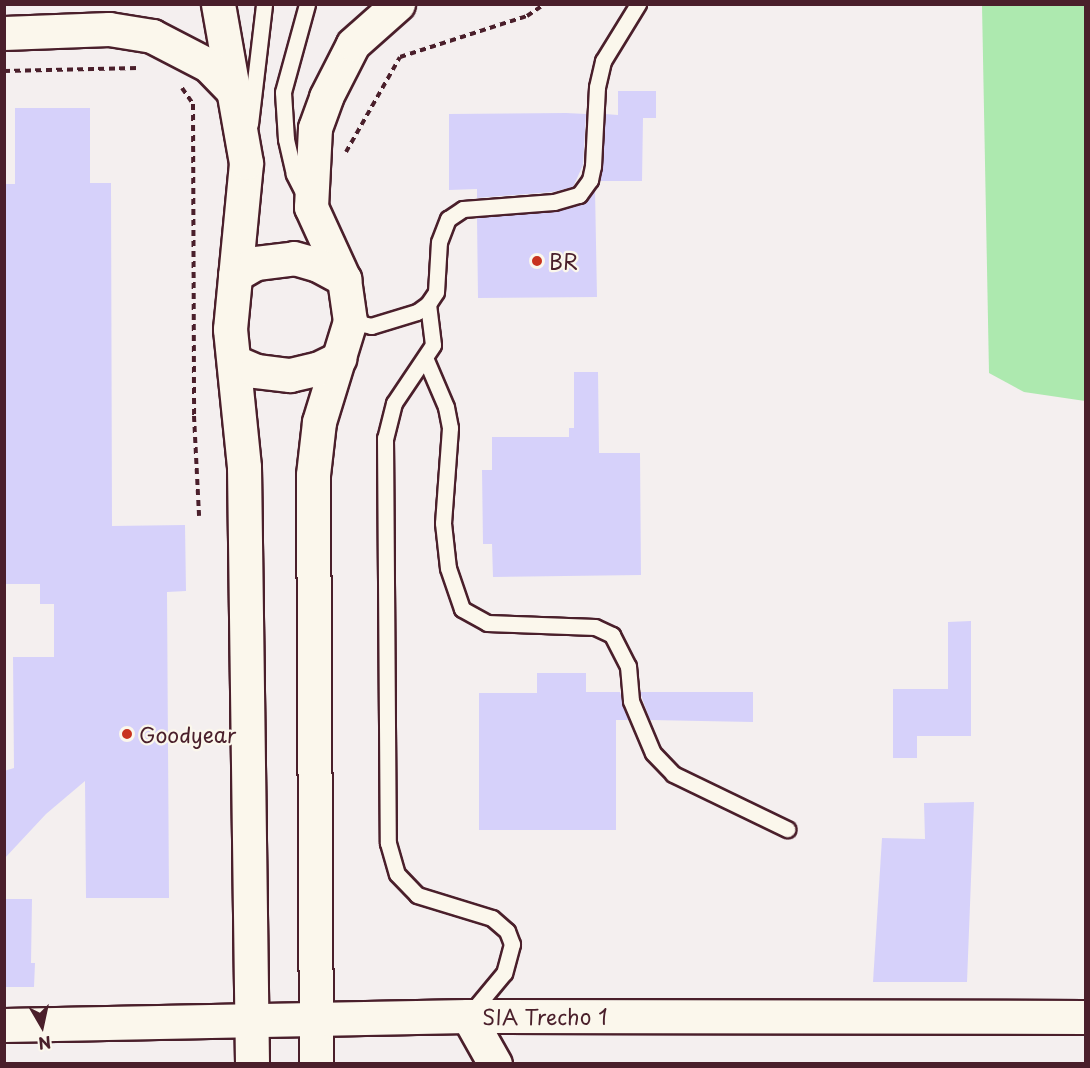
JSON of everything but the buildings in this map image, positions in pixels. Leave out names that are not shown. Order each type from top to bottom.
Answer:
[{"type":"main road","points":[[109,29],[131,4]]},
{"type":"main road","points":[[218,4],[246,163],[230,329],[244,467],[252,1064]]},
{"type":"main road","points":[[316,1064],[313,475],[319,422],[350,321],[344,279],[311,207],[315,128],[326,97],[353,44],[398,4]]},
{"type":"main road","points":[[4,33],[109,29],[152,36],[180,48],[208,65],[234,92]]},
{"type":"main road","points":[[235,275],[256,263],[294,258],[318,265],[344,279]]},
{"type":"main road","points":[[235,362],[256,371],[290,375],[317,369],[340,358]]},
{"type":"main road","points":[[468,1016],[495,1064]]},
{"type":"main road","name":"SIA Trecho 1","points":[[4,1025],[316,1021],[468,1016],[1086,1017]]},
{"type":"lane","points":[[246,163],[264,4]]},
{"type":"lane","points":[[306,4],[284,92],[286,139],[294,174],[311,207]]},
{"type":"lane","points":[[350,321],[371,326],[417,312],[428,304],[436,292],[439,242],[448,219],[463,209],[568,199],[579,195],[590,180],[597,87],[603,61],[638,4]]},
{"type":"lane","points":[[428,304],[433,345],[426,360],[394,404],[385,438],[388,843],[397,874],[417,895],[492,918],[507,931],[512,944],[504,973],[468,1016]]},
{"type":"lane","points":[[426,360],[446,407],[450,428],[442,523],[448,567],[462,609],[487,623],[595,627],[612,635],[628,666],[631,701],[653,753],[673,774],[788,828]]},
{"type":"path","points":[[345,154],[400,57],[527,16],[545,4]]},
{"type":"path","points":[[4,71],[147,67]]},
{"type":"path","points":[[180,85],[193,104],[194,416],[199,516]]},
{"type":"green space","points":[[982,5],[1085,5],[1085,401],[1024,392],[989,373]]},
{"type":"place","name":"BR","points":[[537,261]]},
{"type":"place","name":"Goodyear","points":[[127,734]]}]
